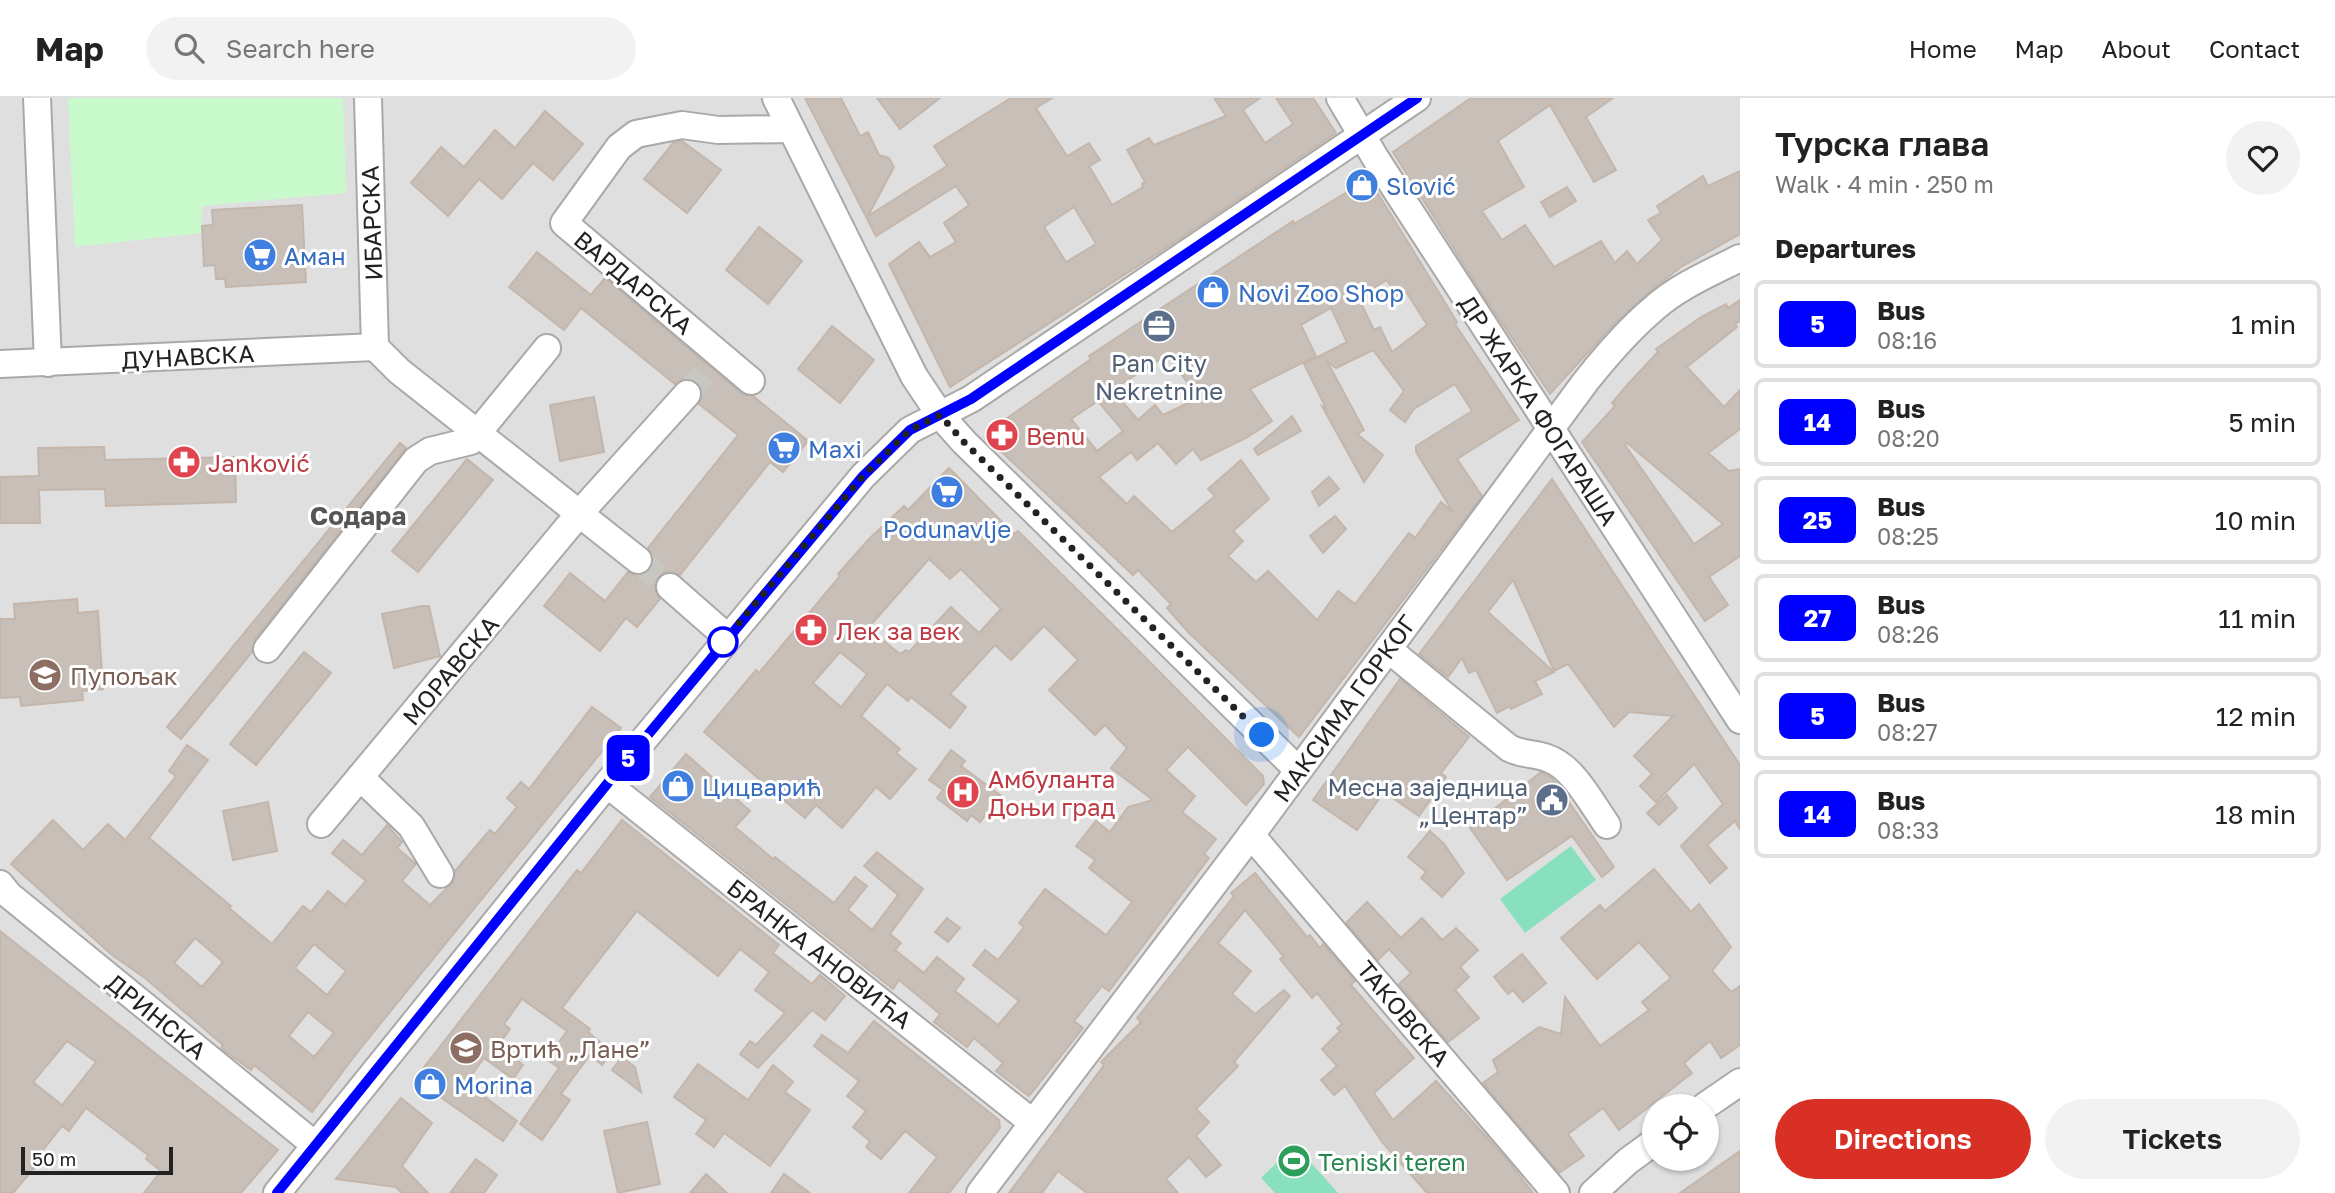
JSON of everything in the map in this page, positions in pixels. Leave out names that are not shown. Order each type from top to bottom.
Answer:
[{"type":"street","points":[[37,98],[48,363]]},
{"type":"street","name":"ИБАРСКА","points":[[368,98],[375,347]]},
{"type":"street","points":[[776,98],[914,376],[940,415],[964,442],[1298,770]]},
{"type":"street","name":"ДР ЖАРКА ФОГАРАША","points":[[1340,98],[1740,720]]},
{"type":"street","points":[[276,1193],[727,637],[863,476],[910,430],[971,399],[1417,98]]},
{"type":"street","name":"ВАРДАРСКА","points":[[751,381],[717,360],[564,223],[619,147],[636,134],[682,125],[718,130],[791,129]]},
{"type":"street","name":"МАКСИМА ГОРКОГ","points":[[980,1193],[1251,835],[1550,427],[1619,341],[1653,308],[1678,291],[1740,258]]},
{"type":"street","points":[[375,347],[399,371],[638,560]]},
{"type":"street","name":"ДУНАВСКА","points":[[0,364],[375,347]]},
{"type":"street","points":[[267,649],[416,460],[430,451],[471,441],[547,348]]},
{"type":"street","name":"МОРАВСКА","points":[[321,824],[578,515],[687,394]]},
{"type":"street","points":[[670,587],[727,637]]},
{"type":"street","points":[[1388,649],[1509,748],[1519,754],[1548,758],[1567,771],[1607,825]]},
{"type":"street","points":[[360,777],[411,826],[440,874]]},
{"type":"street","name":"БРАНКА АНОВИЋА","points":[[607,784],[1033,1123]]},
{"type":"street","name":"ТАКОВСКА","points":[[1251,835],[1556,1193]]},
{"type":"street","name":"ДРИНСКА","points":[[0,884],[20,904],[315,1145]]},
{"type":"street","points":[[1719,1096],[1740,1082]]},
{"type":"street","points":[[1593,1193],[1642,1151]]},
{"type":"shaded area","points":[[0,98],[1740,98],[1740,1193],[0,1193]]},
{"type":"green space","points":[[68,98],[343,98],[346,193],[202,206],[201,233],[75,247]]},
{"type":"green space","points":[[1571,846],[1596,880],[1525,933],[1500,899]]},
{"type":"green space","name":"Teniski teren","points":[[1295,1145],[1338,1193],[1275,1193],[1261,1178]]},
{"type":"building","points":[[805,98],[841,98],[860,136],[868,132],[879,155],[889,158],[894,167],[868,216],[947,166],[934,146],[1011,98],[1052,98],[1036,108],[1067,156],[1089,143],[1100,160],[1089,166],[1112,205],[1143,187],[1145,182],[1127,150],[1149,138],[1154,145],[1226,116],[1214,98],[1260,98],[1243,110],[1265,143],[1293,124],[1276,98],[1313,98],[1336,133],[1169,246],[950,387],[889,264],[919,242],[930,257],[956,242],[944,223],[969,205],[956,186],[876,236]],"holes":[[[1074,207],[1096,244],[1066,262],[1044,227]]]},
{"type":"building","points":[[877,98],[940,98],[900,129]]},
{"type":"building","points":[[1471,98],[1613,98],[1586,117],[1616,170],[1594,182],[1550,105],[1498,141],[1524,187],[1482,211],[1502,240],[1525,225],[1554,267],[1601,241],[1615,263],[1627,251],[1637,264],[1662,240],[1648,220],[1661,213],[1657,206],[1703,176],[1708,186],[1740,171],[1740,234],[1681,267],[1652,290],[1614,324],[1550,394],[1481,292],[1393,152]]},
{"type":"building","points":[[545,111],[583,144],[553,180],[533,163],[502,199],[479,179],[448,216],[411,183],[441,147],[464,167],[495,130],[515,148]]},
{"type":"building","points":[[682,141],[721,170],[687,213],[644,179],[673,143]]},
{"type":"building","points":[[1369,179],[1457,322],[1455,324],[1519,420],[1457,459],[1482,496],[1299,737],[1188,632],[1167,608],[1171,604],[1138,570],[1133,575],[991,442],[996,426],[1091,359],[1089,356],[1293,221],[1294,224]],"holes":[[[1387,280],[1398,299],[1407,293],[1427,325],[1392,352],[1380,327],[1374,330],[1360,301],[1363,299],[1362,295]],[[1331,308],[1347,342],[1304,364],[1326,408],[1322,406],[1364,482],[1383,455],[1357,434],[1364,430],[1327,361],[1336,368],[1373,350],[1404,391],[1390,410],[1405,422],[1414,409],[1455,384],[1472,411],[1416,446],[1416,452],[1453,512],[1441,502],[1415,538],[1409,533],[1355,604],[1338,591],[1317,620],[1268,571],[1256,582],[1228,556],[1243,541],[1233,531],[1269,499],[1241,460],[1208,489],[1215,496],[1172,532],[1134,496],[1127,504],[1099,477],[1131,452],[1137,460],[1158,443],[1176,464],[1193,449],[1201,460],[1246,438],[1272,421],[1250,389],[1316,356],[1301,325]],[[1167,355],[1199,398],[1163,415],[1155,405],[1138,420],[1112,390]],[[1098,401],[1123,431],[1097,451],[1071,419]]]},
{"type":"building","points":[[1567,187],[1576,201],[1550,217],[1541,202]]},
{"type":"building","points":[[302,205],[306,282],[226,287],[225,279],[216,279],[215,265],[204,266],[202,226],[213,225],[212,210]]},
{"type":"building","points":[[759,227],[802,261],[768,304],[726,270]]},
{"type":"building","points":[[537,252],[591,295],[605,278],[741,393],[753,396],[808,441],[783,472],[770,462],[680,575],[666,572],[658,577],[655,591],[660,599],[637,627],[626,618],[600,651],[544,606],[570,573],[605,601],[628,572],[636,576],[650,570],[654,562],[648,548],[738,435],[699,404],[702,390],[697,382],[683,379],[675,384],[581,308],[564,330],[509,287]]},
{"type":"building","points":[[1740,300],[1740,321],[1735,324],[1737,327],[1687,367],[1724,407],[1740,390],[1740,429],[1708,453],[1729,471],[1740,469],[1740,556],[1709,577],[1728,605],[1705,621],[1582,442],[1615,406],[1612,403],[1627,385],[1658,352],[1656,349],[1701,317],[1726,304],[1728,308]],"holes":[[[1627,443],[1723,524],[1694,544],[1625,445]]]},
{"type":"building","points":[[832,326],[874,360],[840,403],[798,369]]},
{"type":"building","points":[[594,397],[604,452],[560,461],[550,405]]},
{"type":"building","points":[[1292,416],[1301,431],[1258,455],[1254,449]]},
{"type":"building","points":[[400,443],[406,448],[255,639],[252,652],[181,739],[167,727]]},
{"type":"building","points":[[104,447],[105,460],[235,457],[236,502],[106,506],[105,489],[39,490],[40,523],[0,523],[0,477],[39,476],[38,448]]},
{"type":"building","points":[[467,459],[493,480],[418,572],[392,551]]},
{"type":"building","points":[[949,468],[1014,534],[1018,531],[1263,776],[1264,784],[1246,805],[1188,747],[1166,770],[1195,796],[1182,812],[1216,839],[1204,854],[1209,858],[1109,991],[1102,986],[1074,1021],[1083,1028],[1029,1096],[996,1071],[1003,1063],[974,1038],[967,1047],[934,1022],[940,1014],[899,980],[893,989],[650,797],[686,754],[750,811],[735,827],[773,859],[775,857],[834,903],[855,877],[867,886],[848,910],[872,930],[898,895],[864,866],[877,852],[923,889],[890,934],[901,943],[895,950],[924,973],[937,957],[964,979],[955,991],[998,1025],[1019,1001],[973,965],[985,950],[998,960],[1024,927],[1019,923],[1045,889],[1106,935],[1132,902],[1089,868],[1095,860],[1076,846],[1096,821],[1110,832],[1128,807],[1153,800],[1111,768],[1127,748],[1105,725],[1095,735],[1049,690],[1078,660],[1044,626],[1011,660],[995,645],[950,694],[966,707],[950,728],[911,697],[908,701],[887,684],[861,716],[900,749],[896,753],[916,769],[890,799],[876,787],[842,828],[816,805],[805,818],[704,732],[756,670],[759,673],[868,540],[904,506],[908,510]],"holes":[[[929,559],[950,579],[961,569],[1001,609],[979,633],[951,607],[909,652],[906,650],[900,654],[868,628]],[[840,652],[867,674],[841,707],[813,683]]]},
{"type":"building","points":[[1329,477],[1339,489],[1319,506],[1312,492]]},
{"type":"building","points":[[1552,479],[1740,765],[1740,829],[1735,821],[1707,845],[1727,868],[1710,883],[1681,846],[1723,804],[1694,764],[1656,802],[1640,786],[1652,774],[1634,756],[1673,716],[1629,712],[1614,727],[1568,664],[1554,671],[1513,580],[1488,612],[1554,672],[1535,681],[1542,694],[1497,713],[1476,670],[1469,673],[1462,658],[1448,677],[1419,654]]},
{"type":"building","points":[[1335,516],[1346,529],[1323,553],[1310,536]]},
{"type":"building","points":[[77,599],[78,613],[98,611],[103,689],[82,691],[83,700],[21,706],[20,697],[0,698],[0,619],[15,619],[14,604]]},
{"type":"building","points":[[429,606],[440,656],[394,668],[382,614]]},
{"type":"building","points":[[304,652],[331,673],[256,765],[230,744]]},
{"type":"building","points":[[1400,679],[1469,737],[1441,773],[1446,777],[1419,816],[1384,792],[1357,830],[1313,800]]},
{"type":"building","points":[[592,707],[621,728],[363,1045],[312,1112],[254,1065],[251,1070],[221,1048],[223,1045],[145,978],[112,955],[11,864],[53,820],[83,850],[108,824],[125,840],[176,776],[169,771],[187,745],[208,760],[149,838],[272,944],[303,906],[311,912],[328,891],[345,905],[366,881],[332,853],[343,840],[362,855],[387,825],[402,842],[397,848],[416,864],[402,881],[430,905],[453,882],[455,871],[490,830],[495,834],[517,807],[507,798],[521,782],[529,789]],"holes":[[[195,938],[223,962],[202,987],[174,963]],[[314,944],[346,971],[327,995],[295,968]],[[308,1012],[334,1033],[314,1057],[289,1036]]]},
{"type":"building","points":[[951,750],[965,761],[961,766],[1000,795],[980,822],[971,815],[967,821],[937,798],[943,790],[929,780]]},
{"type":"building","points":[[1541,772],[1553,779],[1614,867],[1602,877],[1572,836],[1507,880],[1470,828]]},
{"type":"building","points":[[1667,795],[1677,808],[1659,825],[1647,813]]},
{"type":"building","points":[[268,802],[277,851],[233,860],[223,811]]},
{"type":"building","points":[[622,820],[779,945],[773,953],[812,984],[820,975],[845,996],[825,1020],[812,1010],[758,1068],[740,1054],[750,1041],[756,1045],[785,1013],[755,990],[769,972],[740,949],[718,976],[637,911],[562,1008],[590,1029],[588,1032],[612,1052],[602,1065],[590,1055],[561,1094],[570,1100],[542,1140],[520,1124],[559,1068],[547,1059],[567,1031],[522,999],[504,1024],[510,1029],[498,1046],[523,1065],[513,1079],[484,1058],[466,1083],[517,1121],[503,1141],[415,1079],[577,870],[581,873]]},
{"type":"building","points":[[1430,831],[1444,844],[1464,873],[1442,897],[1421,878],[1426,872],[1408,857]]},
{"type":"building","points":[[1654,869],[1691,912],[1699,904],[1731,947],[1712,971],[1731,992],[1740,986],[1740,1045],[1721,1058],[1710,1041],[1684,1063],[1692,1073],[1665,1094],[1642,1094],[1642,1112],[1619,1130],[1603,1108],[1568,1134],[1584,1156],[1559,1173],[1483,1083],[1498,1072],[1493,1060],[1539,1027],[1561,1034],[1565,997],[1600,1046],[1649,1010],[1642,1002],[1671,978],[1639,942],[1597,979],[1561,938],[1600,905],[1605,911]]},
{"type":"building","points":[[1255,873],[1307,937],[1310,935],[1320,948],[1323,944],[1355,981],[1351,985],[1414,1058],[1374,1093],[1393,1120],[1436,1081],[1533,1193],[1427,1193],[1382,1142],[1345,1086],[1334,1095],[1321,1080],[1337,1066],[1322,1049],[1340,1031],[1337,1028],[1342,1024],[1317,993],[1312,998],[1280,959],[1284,957],[1245,910],[1218,943],[1251,971],[1232,994],[1255,1014],[1284,990],[1290,996],[1234,1062],[1238,1066],[1196,1109],[1209,1122],[1196,1136],[1221,1165],[1206,1177],[1189,1157],[1166,1179],[1178,1193],[1087,1193],[1058,1171],[1042,1193],[1009,1193],[1104,1065],[1101,1062],[1141,1022],[1137,1018],[1234,896],[1231,893]]},
{"type":"building","points":[[1367,902],[1401,938],[1422,918],[1442,940],[1456,928],[1478,950],[1460,967],[1469,977],[1455,990],[1479,1018],[1448,1042],[1399,984],[1411,973],[1389,949],[1378,960],[1346,923]]},
{"type":"building","points":[[947,918],[960,928],[948,942],[935,932]]},
{"type":"building","points":[[0,931],[278,1150],[241,1193],[144,1193],[161,1171],[146,1159],[148,1155],[86,1108],[69,1131],[62,1126],[40,1154],[40,1161],[13,1193],[0,1193]],"holes":[[[67,1041],[96,1062],[62,1105],[33,1082]]]},
{"type":"building","points":[[1522,954],[1546,983],[1523,1002],[1513,990],[1508,994],[1494,977]]},
{"type":"building","points":[[874,1021],[999,1120],[1000,1128],[949,1193],[909,1193],[937,1157],[905,1131],[881,1159],[866,1147],[870,1141],[853,1127],[866,1111],[847,1096],[859,1081],[814,1046],[822,1035],[848,1053]]},
{"type":"building","points":[[622,1057],[635,1067],[641,1092],[612,1070]]},
{"type":"building","points":[[698,1064],[748,1100],[773,1065],[793,1082],[785,1092],[810,1110],[770,1166],[724,1133],[714,1147],[696,1134],[706,1120],[674,1097]]},
{"type":"building","points":[[401,1098],[432,1123],[402,1166],[428,1193],[402,1193],[396,1187],[336,1179]]},
{"type":"building","points":[[647,1122],[660,1184],[618,1193],[604,1131]]},
{"type":"building","points":[[1740,1151],[1740,1193],[1680,1193],[1711,1171],[1719,1171],[1719,1166]]},
{"type":"building","points":[[476,1159],[497,1175],[484,1193],[450,1193]]},
{"type":"building","points":[[706,1174],[727,1193],[690,1193]]},
{"type":"building","points":[[784,1174],[810,1193],[771,1193]]},
{"type":"tunnel","points":[[687,394],[713,364]]},
{"type":"tunnel","points":[[638,560],[670,587]]},
{"type":"bus line","name":"5","points":[[277,1193],[727,637],[863,476],[894,444],[910,430],[971,399],[1417,98]]},
{"type":"place","name":"Slović","points":[[1362,185]]},
{"type":"place","name":"Аман","points":[[260,255]]},
{"type":"place","name":"Novi Zoo Shop","points":[[1213,292]]},
{"type":"place","name":"Pan City Nekretnine","points":[[1159,326]]},
{"type":"place","name":"Benu","points":[[1002,435]]},
{"type":"place","name":"Maxi","points":[[784,448]]},
{"type":"place","name":"Janković","points":[[184,462]]},
{"type":"place","name":"Podunavlje","points":[[947,492]]},
{"type":"place","name":"Лек за век","points":[[811,630]]},
{"type":"place","name":"Пупољак","points":[[45,675]]},
{"type":"place","name":"Цицварић","points":[[678,786]]},
{"type":"place","name":"Амбуланта Доњи град","points":[[963,792]]},
{"type":"place","name":"Месна заједница „Центар”","points":[[1552,800]]},
{"type":"place","name":"Вртић „Лане”","points":[[466,1048]]},
{"type":"place","name":"Morina","points":[[430,1084]]},
{"type":"place","name":"Teniski teren","points":[[1294,1161]]},
{"type":"district","name":"Содара","points":[[358,515]]},
{"type":"route","points":[[723,642],[863,476],[910,430],[940,415],[964,442],[1262,735]]}]
